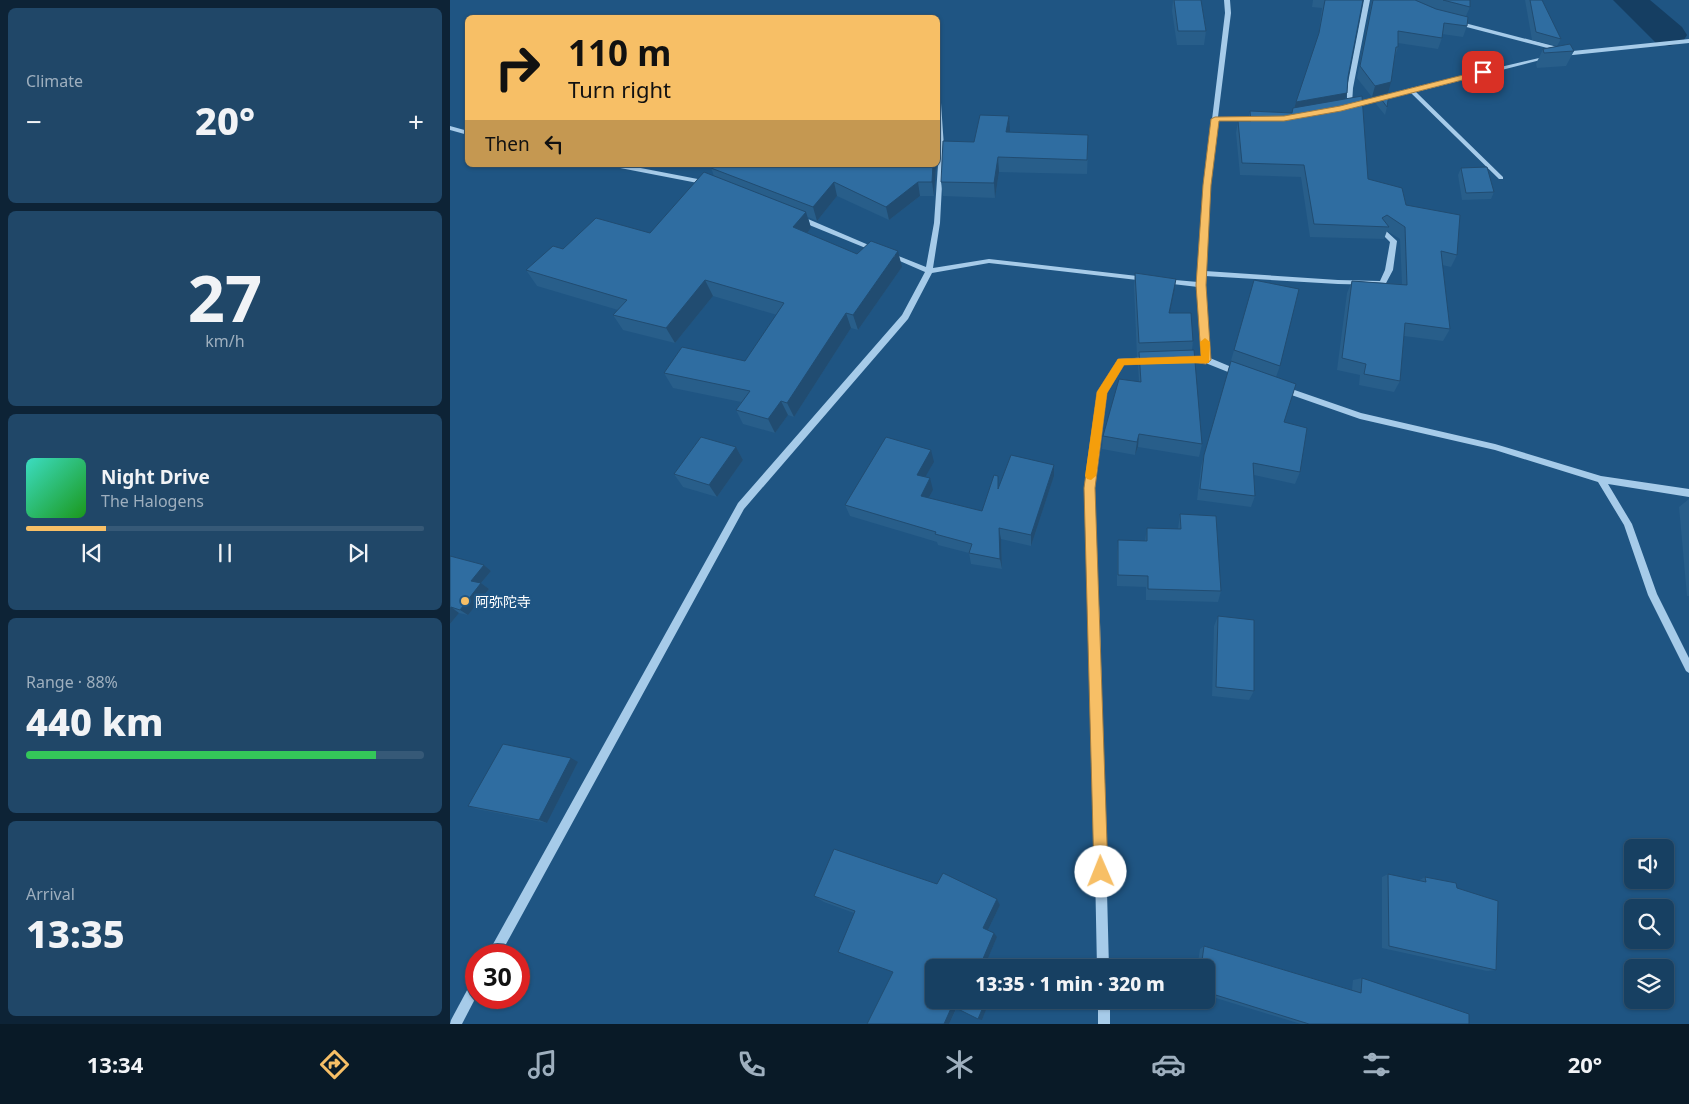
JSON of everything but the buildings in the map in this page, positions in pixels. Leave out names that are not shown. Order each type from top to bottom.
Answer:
[{"type":"street","points":[[1227,0],[1228,13],[1207,185],[1201,285],[1202,360],[1243,375]]},
{"type":"street","points":[[1349,106],[1350,88],[1367,0]]},
{"type":"street","points":[[1453,22],[1573,53]]},
{"type":"street","points":[[1341,109],[1555,55],[1689,41]]},
{"type":"street","points":[[1411,90],[1501,178]]},
{"type":"street","points":[[1215,119],[1264,119]]},
{"type":"street","points":[[450,128],[465,132]]},
{"type":"street","points":[[940,132],[940,164]]},
{"type":"street","points":[[625,167],[718,185]]},
{"type":"street","points":[[499,944],[741,506],[905,317],[928,271],[937,214],[940,167]]},
{"type":"street","points":[[790,214],[928,271],[989,261],[1201,285]]},
{"type":"street","points":[[1202,273],[1382,283],[1389,270],[1394,242],[1382,230]]},
{"type":"street","points":[[1103,959],[1095,623],[1089,488],[1102,392],[1122,362],[1161,360]]},
{"type":"street","points":[[1270,384],[1360,416],[1494,447],[1601,479],[1689,493]]},
{"type":"street","points":[[1601,479],[1628,524],[1653,595],[1689,668]]},
{"type":"street","points":[[455,1024],[465,1005]]},
{"type":"street","points":[[1104,1009],[1104,1024]]},
{"type":"waterway","points":[[1630,0],[1669,35]]},
{"type":"slow traffic","points":[[1091,476],[1102,392],[1122,362],[1206,360],[1205,342]]},
{"type":"place","name":"阿弥陀寺","points":[[465,601]]},
{"type":"route","points":[[1101,872],[1095,623],[1089,488],[1102,392],[1122,362],[1206,360],[1201,285],[1207,185],[1215,119],[1284,118],[1341,109],[1483,72]]}]
